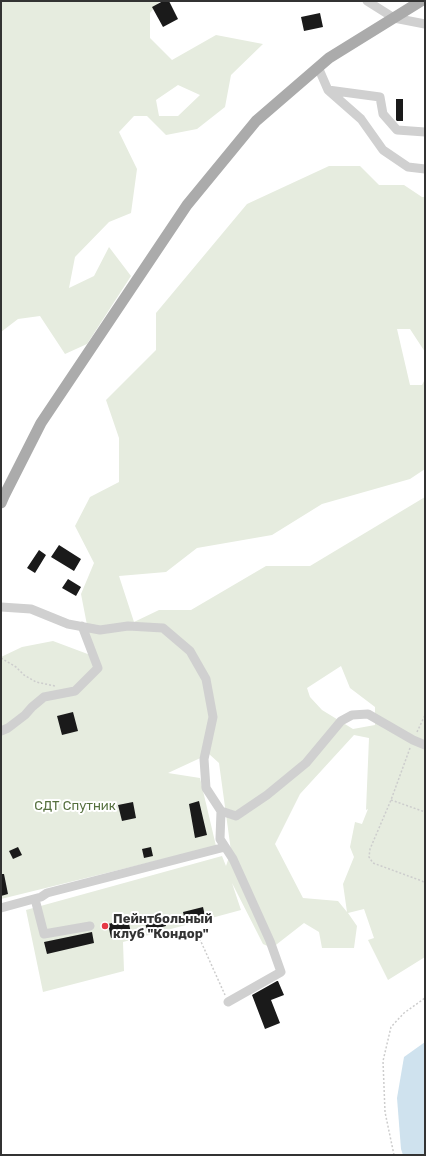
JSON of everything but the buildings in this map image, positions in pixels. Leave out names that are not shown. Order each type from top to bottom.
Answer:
[{"type":"main road","points":[[1,503],[41,423],[187,205],[256,120],[329,58],[421,1]]},
{"type":"street","points":[[367,1],[394,18],[425,24]]},
{"type":"street","points":[[318,67],[328,90],[361,119],[382,150],[408,168],[425,169]]},
{"type":"street","points":[[328,90],[380,97],[382,114],[397,130],[425,132]]},
{"type":"street","points":[[1,607],[31,609],[68,624],[100,630],[128,626],[163,628],[190,651],[206,679],[213,717],[204,759],[206,788],[220,811],[220,839],[233,859],[270,941],[281,972],[228,1002]]},
{"type":"street","points":[[1,731],[8,728],[25,715],[44,697],[75,691],[98,668],[82,626]]},
{"type":"street","points":[[220,811],[236,816],[267,795],[306,763],[341,721],[352,715],[368,714],[413,740],[425,745]]},
{"type":"street","points":[[1,908],[42,897],[47,893],[225,847]]},
{"type":"street","points":[[35,899],[44,934],[90,926]]},
{"type":"path","points":[[1,658],[36,682],[75,691]]},
{"type":"path","points":[[425,715],[413,740],[391,800],[370,849],[370,857],[373,863],[425,883]]},
{"type":"path","points":[[391,800],[425,812]]},
{"type":"path","points":[[198,935],[228,1002]]},
{"type":"path","points":[[394,1155],[385,1112],[383,1061],[391,1027],[404,1013],[425,998]]},
{"type":"green space","points":[[1,1],[160,1],[150,13],[150,38],[172,60],[216,35],[263,44],[231,75],[225,107],[197,129],[166,135],[147,116],[134,116],[119,132],[137,169],[131,213],[109,222],[75,257],[69,288],[94,276],[109,247],[131,276],[87,344],[65,354],[40,316],[18,319],[1,332]],"holes":[[[178,85],[200,95],[178,116],[159,116],[156,100]]]},
{"type":"green space","name":"СДТ Спутник","points":[[329,166],[360,166],[379,185],[404,185],[422,197],[425,197],[425,352],[410,329],[397,329],[410,385],[422,385],[425,379],[425,469],[410,479],[322,504],[272,535],[197,548],[166,572],[119,576],[134,622],[159,610],[191,610],[266,566],[310,566],[425,497],[425,957],[388,980],[368,940],[374,938],[364,909],[348,913],[357,926],[354,948],[322,948],[319,932],[304,923],[272,948],[263,944],[232,883],[241,910],[123,942],[124,971],[43,992],[26,910],[222,856],[226,866],[231,851],[219,763],[209,754],[168,773],[200,778],[216,846],[1,899],[1,657],[22,647],[53,641],[93,656],[81,594],[94,563],[75,526],[90,497],[119,482],[119,438],[106,400],[156,350],[156,313],[247,204]],"holes":[[[341,666],[350,688],[375,707],[375,725],[353,729],[322,710],[310,697],[307,688]],[[354,735],[369,738],[366,810],[368,809],[362,824],[355,822],[350,847],[354,857],[343,884],[347,912],[338,901],[303,898],[275,844],[300,794]]]},
{"type":"water","points":[[425,1042],[425,1155],[403,1155],[401,1149],[397,1098],[404,1057]]},
{"type":"place","name":"Пейнтбольный клуб \"Кондор\"","points":[[105,926]]}]
